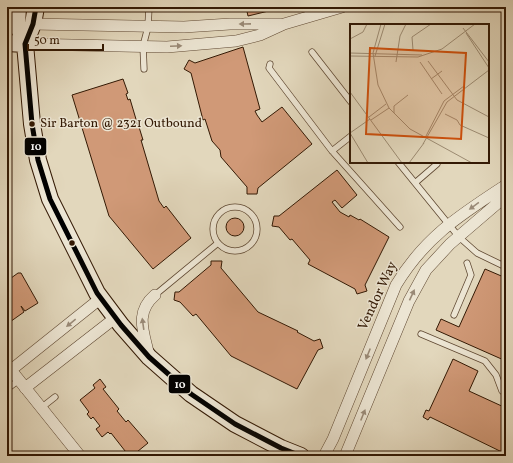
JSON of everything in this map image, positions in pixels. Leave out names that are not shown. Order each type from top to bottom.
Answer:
[{"type":"main road","points":[[12,24],[18,7]]},
{"type":"main road","points":[[36,7],[33,24],[25,44],[32,124],[38,160],[48,192],[81,263],[101,298],[115,318],[149,357],[192,394],[235,424],[281,448],[301,456]]},
{"type":"main road","points":[[12,24],[33,24]]},
{"type":"main road","points":[[12,24],[25,44]]},
{"type":"main road","points":[[7,43],[25,44]]},
{"type":"street","points":[[25,44],[199,46],[236,42],[260,35],[284,24],[342,7]]},
{"type":"street","points":[[33,24],[148,27],[284,24]]},
{"type":"street","name":"Vendor Way","points":[[324,456],[333,439],[396,285],[419,251],[432,237],[506,185]]},
{"type":"street","points":[[345,456],[417,284],[426,270],[459,237],[506,196]]},
{"type":"street","points":[[149,357],[142,314],[146,303],[155,295]]},
{"type":"street","points":[[80,456],[9,368],[101,298]]},
{"type":"street","points":[[22,384],[115,318]]},
{"type":"lane","points":[[144,69],[143,46],[148,27],[148,7]]},
{"type":"lane","points":[[312,52],[350,101]]},
{"type":"lane","points":[[270,64],[269,68],[332,151],[400,227]]},
{"type":"lane","points":[[332,151],[350,137]]},
{"type":"lane","points":[[399,163],[448,226],[459,237],[477,253],[506,267]]},
{"type":"lane","points":[[415,183],[437,164]]},
{"type":"lane","points":[[234,207],[250,212],[257,226],[255,238],[251,243],[240,250],[233,250],[222,246],[218,242],[213,229],[214,222],[221,212],[234,207]]},
{"type":"lane","points":[[155,295],[218,242]]},
{"type":"lane","points":[[454,315],[470,275],[467,263]]},
{"type":"lane","points":[[421,334],[485,361],[496,375],[502,391],[506,393]]},
{"type":"lane","points":[[7,389],[22,384]]},
{"type":"lane","points":[[41,408],[55,397]]},
{"type":"building","points":[[246,7],[285,7],[248,16]]},
{"type":"building","points":[[243,47],[260,109],[255,111],[257,115],[262,122],[282,107],[312,144],[258,188],[257,194],[247,194],[247,187],[221,157],[220,150],[212,141],[205,119],[203,120],[191,73],[184,69],[189,60],[195,63]]},
{"type":"building","points":[[123,79],[128,93],[126,94],[128,100],[130,99],[137,126],[139,127],[143,140],[141,140],[159,201],[164,208],[166,206],[191,238],[153,269],[109,216],[72,95]]},
{"type":"building","points":[[337,170],[357,195],[342,208],[335,200],[332,202],[340,212],[349,217],[350,215],[359,220],[360,219],[389,237],[365,285],[367,291],[357,294],[355,289],[308,264],[310,260],[292,239],[290,240],[279,227],[272,226],[274,216],[279,216]]},
{"type":"building","points":[[235,218],[241,221],[244,227],[241,233],[235,236],[229,233],[226,227],[229,221]]},
{"type":"building","points":[[211,261],[222,261],[221,268],[258,312],[298,331],[297,332],[314,341],[320,339],[323,348],[318,350],[297,389],[231,356],[196,314],[193,316],[180,302],[174,300],[175,292],[179,292],[211,265]]},
{"type":"building","points":[[485,269],[506,278],[506,361],[436,330],[441,319],[459,327]]},
{"type":"building","points":[[18,273],[21,273],[38,303],[25,311],[21,306],[24,312],[7,324],[7,281]]},
{"type":"building","points":[[453,359],[478,371],[469,391],[506,408],[506,454],[430,417],[428,420],[423,417],[426,410],[429,411]]},
{"type":"building","points":[[100,379],[106,387],[103,389],[119,409],[117,411],[126,422],[128,420],[148,443],[132,456],[129,456],[111,433],[110,434],[108,432],[102,437],[96,429],[100,426],[93,417],[91,419],[87,414],[89,412],[80,400],[95,388],[93,385]]},
{"type":"transit line","name":"10","points":[[36,7],[33,24],[25,44],[32,124],[38,160],[50,199],[97,293],[121,325],[149,357],[191,394],[235,424],[281,448],[301,456]]},
{"type":"place","name":"Sir Barton @ 2321 Outbound","points":[[32,124]]}]
